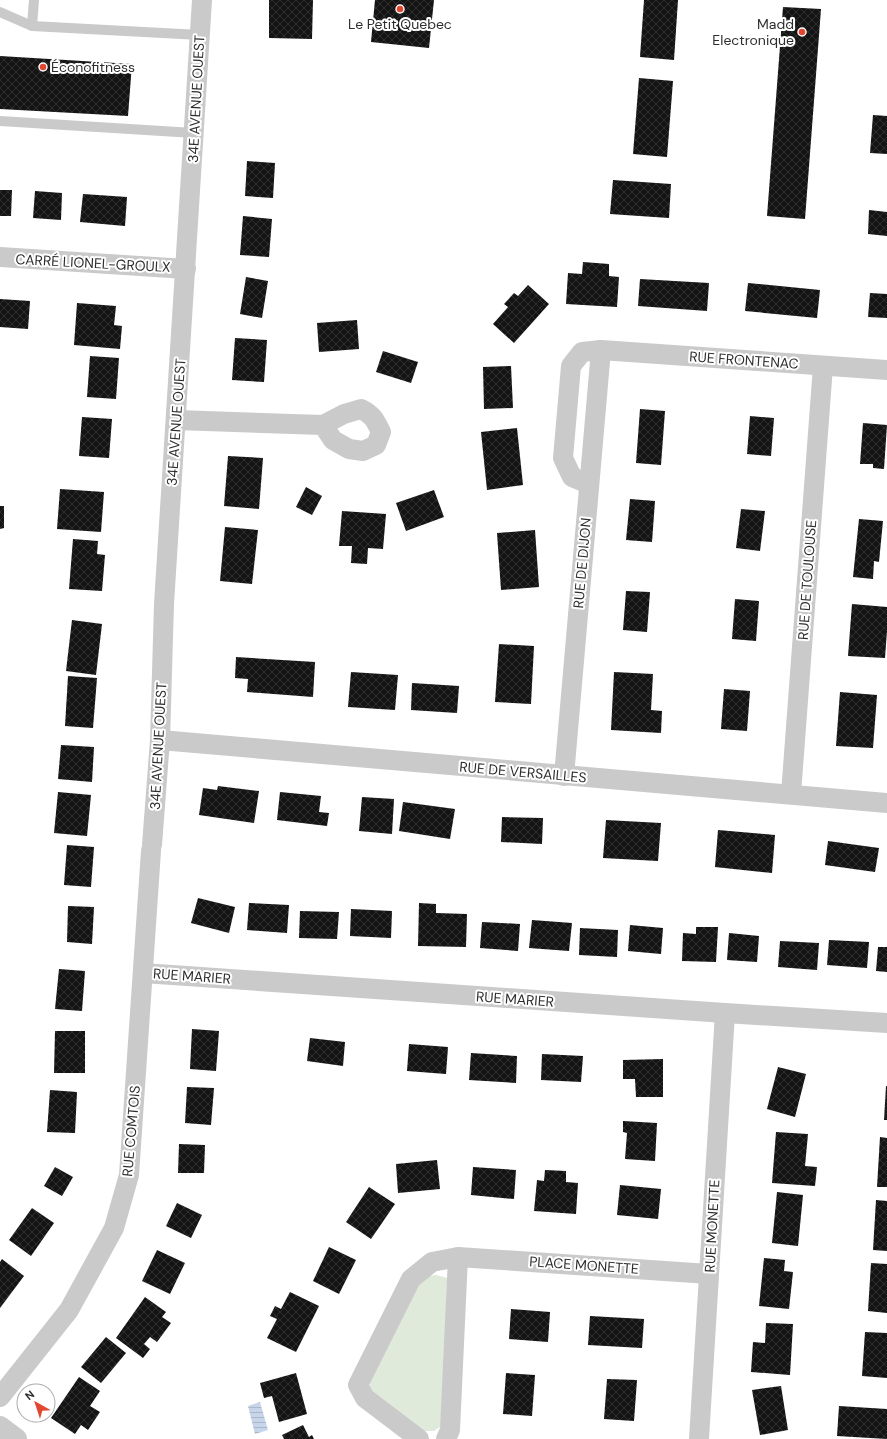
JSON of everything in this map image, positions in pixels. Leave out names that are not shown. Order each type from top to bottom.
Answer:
[{"type":"street","name":"34E AVENUE OUEST","points":[[152,848],[160,740],[164,604],[202,0]]},
{"type":"street","name":"CARRÉ LIONEL-GROULX","points":[[0,258],[186,269]]},
{"type":"street","name":"RUE FRONTENAC","points":[[589,484],[572,477],[563,458],[571,366],[582,352],[601,350],[887,370]]},
{"type":"street","name":"RUE DE DIJON","points":[[564,776],[601,350]]},
{"type":"street","name":"RUE DE TOULOUSE","points":[[791,794],[823,366]]},
{"type":"street","points":[[176,420],[322,425]]},
{"type":"street","name":"RUE DE VERSAILLES","points":[[160,740],[887,803]]},
{"type":"street","name":"RUE COMTOIS","points":[[0,1397],[68,1310],[114,1228],[129,1175],[152,848]]},
{"type":"street","name":"RUE MARIER","points":[[143,973],[887,1023]]},
{"type":"street","name":"RUE MONETTE","points":[[699,1439],[725,1013]]},
{"type":"street","points":[[446,1439],[450,1430],[458,1257]]},
{"type":"street","name":"PLACE MONETTE","points":[[419,1439],[365,1398],[358,1385],[411,1279],[432,1262],[458,1257],[709,1274]]},
{"type":"street","points":[[0,1427],[16,1439]]},
{"type":"lane","points":[[32,26],[34,0]]},
{"type":"lane","points":[[0,12],[32,26],[200,35]]},
{"type":"lane","points":[[0,121],[194,133]]},
{"type":"green space","points":[[436,1275],[447,1278],[443,1425],[434,1431],[424,1431],[375,1395],[370,1388],[370,1380],[417,1283],[428,1276]]},
{"type":"water","points":[[260,1402],[268,1430],[255,1434],[248,1406]]},
{"type":"building","points":[[269,0],[313,0],[312,39],[269,38]]},
{"type":"building","points":[[375,0],[434,0],[429,48],[371,42]]},
{"type":"building","points":[[644,0],[678,0],[674,60],[640,57]]},
{"type":"building","points":[[783,7],[821,9],[805,219],[767,216]]},
{"type":"building","points":[[0,56],[132,64],[128,116],[0,109]]},
{"type":"building","points":[[639,78],[673,81],[667,157],[633,154]]},
{"type":"building","points":[[873,115],[887,116],[887,154],[870,153]]},
{"type":"building","points":[[247,161],[275,163],[273,198],[245,196]]},
{"type":"building","points":[[613,180],[671,184],[669,218],[610,214]]},
{"type":"building","points":[[0,190],[12,190],[11,216],[0,216]]},
{"type":"building","points":[[35,191],[62,193],[61,220],[33,218]]},
{"type":"building","points":[[83,194],[127,197],[125,226],[80,222]]},
{"type":"building","points":[[869,210],[887,212],[887,236],[868,234]]},
{"type":"building","points":[[243,216],[272,219],[269,257],[240,255]]},
{"type":"building","points":[[583,262],[609,264],[609,276],[619,277],[617,307],[566,304],[568,273],[582,274]]},
{"type":"building","points":[[246,277],[268,281],[262,318],[240,314]]},
{"type":"building","points":[[640,279],[709,283],[707,311],[638,306]]},
{"type":"building","points":[[748,283],[820,290],[817,318],[745,311]]},
{"type":"building","points":[[528,285],[549,304],[514,343],[493,324],[508,307],[504,304],[514,293],[518,296]]},
{"type":"building","points":[[870,293],[887,294],[887,318],[868,317]]},
{"type":"building","points":[[0,299],[30,301],[28,329],[0,327]]},
{"type":"building","points":[[77,303],[116,306],[114,325],[122,326],[120,349],[74,345]]},
{"type":"building","points":[[357,320],[359,349],[319,352],[317,323]]},
{"type":"building","points":[[235,338],[267,340],[264,382],[232,380]]},
{"type":"building","points":[[383,351],[418,362],[411,383],[376,372]]},
{"type":"building","points":[[90,356],[119,358],[116,399],[87,397]]},
{"type":"building","points":[[511,366],[513,408],[484,409],[483,367]]},
{"type":"building","points":[[640,409],[665,411],[661,465],[636,463]]},
{"type":"building","points":[[750,416],[774,418],[771,456],[747,454]]},
{"type":"building","points":[[82,417],[112,419],[109,458],[79,456]]},
{"type":"building","points":[[863,423],[887,425],[884,469],[873,468],[873,464],[860,464]]},
{"type":"building","points":[[517,428],[523,485],[487,490],[481,432]]},
{"type":"building","points":[[228,456],[263,458],[259,509],[224,506]]},
{"type":"building","points":[[306,487],[322,496],[312,515],[296,507]]},
{"type":"building","points":[[60,489],[104,492],[101,532],[57,529]]},
{"type":"building","points":[[434,490],[444,517],[406,531],[396,503]]},
{"type":"building","points":[[630,499],[655,501],[652,542],[626,540]]},
{"type":"building","points":[[0,506],[4,506],[4,528],[0,529]]},
{"type":"building","points":[[741,509],[765,511],[760,551],[736,548]]},
{"type":"building","points":[[342,511],[386,514],[383,549],[368,548],[367,564],[351,563],[352,546],[339,546]]},
{"type":"building","points":[[859,519],[883,521],[879,562],[874,561],[873,579],[853,577]]},
{"type":"building","points":[[225,527],[258,530],[252,584],[220,581]]},
{"type":"building","points":[[535,530],[539,587],[501,590],[497,533]]},
{"type":"building","points":[[73,539],[98,541],[97,554],[105,555],[102,591],[69,589]]},
{"type":"building","points":[[626,591],[650,592],[647,632],[623,630]]},
{"type":"building","points":[[735,599],[759,601],[756,641],[732,639]]},
{"type":"building","points":[[852,604],[887,607],[885,658],[848,656]]},
{"type":"building","points":[[72,620],[102,624],[96,675],[66,671]]},
{"type":"building","points":[[499,644],[534,646],[531,704],[495,702]]},
{"type":"building","points":[[236,657],[315,662],[313,697],[247,692],[248,679],[235,678]]},
{"type":"building","points":[[351,672],[398,675],[395,710],[348,707]]},
{"type":"building","points":[[614,672],[653,674],[651,710],[662,711],[661,733],[611,730]]},
{"type":"building","points":[[68,676],[97,678],[93,728],[65,726]]},
{"type":"building","points":[[412,683],[459,686],[457,713],[411,710]]},
{"type":"building","points":[[724,689],[750,691],[747,731],[721,729]]},
{"type":"building","points":[[840,692],[877,695],[873,748],[836,746]]},
{"type":"building","points":[[61,745],[94,747],[92,782],[58,779]]},
{"type":"building","points":[[218,786],[259,791],[254,823],[199,815],[203,788],[217,790]]},
{"type":"building","points":[[58,792],[91,795],[87,836],[54,833]]},
{"type":"building","points":[[280,792],[321,796],[319,812],[329,813],[327,826],[277,820]]},
{"type":"building","points":[[362,797],[394,799],[392,834],[359,831]]},
{"type":"building","points":[[403,802],[455,809],[450,839],[399,831]]},
{"type":"building","points":[[502,817],[543,818],[542,844],[501,842]]},
{"type":"building","points":[[606,820],[661,823],[658,861],[603,858]]},
{"type":"building","points":[[718,830],[775,835],[772,873],[715,867]]},
{"type":"building","points":[[828,841],[879,848],[875,872],[825,865]]},
{"type":"building","points":[[67,845],[94,847],[91,887],[64,885]]},
{"type":"building","points":[[198,898],[235,907],[229,933],[191,923]]},
{"type":"building","points":[[249,903],[289,905],[287,933],[247,930]]},
{"type":"building","points":[[419,903],[436,904],[436,913],[467,914],[466,947],[418,946]]},
{"type":"building","points":[[68,906],[94,907],[92,944],[67,942]]},
{"type":"building","points":[[351,909],[392,911],[391,938],[350,936]]},
{"type":"building","points":[[300,911],[339,912],[337,939],[299,938]]},
{"type":"building","points":[[532,920],[572,923],[569,951],[529,948]]},
{"type":"building","points":[[482,922],[520,924],[518,951],[480,948]]},
{"type":"building","points":[[630,925],[663,928],[661,954],[628,951]]},
{"type":"building","points":[[696,927],[718,927],[716,962],[682,961],[683,933],[696,934]]},
{"type":"building","points":[[580,928],[618,930],[617,957],[579,955]]},
{"type":"building","points":[[729,933],[759,936],[757,962],[727,960]]},
{"type":"building","points":[[829,940],[869,942],[867,968],[827,965]]},
{"type":"building","points":[[780,941],[819,943],[817,970],[778,967]]},
{"type":"building","points":[[878,947],[887,947],[887,972],[876,971]]},
{"type":"building","points":[[59,969],[85,971],[82,1011],[55,1009]]},
{"type":"building","points":[[192,1029],[219,1031],[216,1071],[190,1069]]},
{"type":"building","points":[[55,1031],[85,1031],[85,1073],[54,1073]]},
{"type":"building","points":[[310,1038],[345,1042],[343,1066],[307,1061]]},
{"type":"building","points":[[409,1044],[448,1047],[446,1074],[407,1071]]},
{"type":"building","points":[[471,1053],[517,1056],[516,1083],[469,1080]]},
{"type":"building","points":[[542,1054],[583,1056],[581,1082],[541,1080]]},
{"type":"building","points":[[663,1059],[663,1097],[636,1097],[635,1079],[623,1079],[623,1060]]},
{"type":"building","points":[[778,1067],[806,1074],[795,1117],[767,1109]]},
{"type":"building","points":[[886,1086],[887,1120],[884,1120]]},
{"type":"building","points":[[187,1087],[214,1088],[211,1125],[185,1123]]},
{"type":"building","points":[[50,1090],[77,1092],[75,1133],[47,1132]]},
{"type":"building","points":[[623,1121],[657,1123],[655,1161],[625,1159],[627,1133],[623,1132]]},
{"type":"building","points":[[776,1132],[808,1134],[805,1166],[817,1167],[815,1186],[772,1183]]},
{"type":"building","points":[[880,1137],[887,1138],[887,1187],[877,1187]]},
{"type":"building","points":[[179,1144],[205,1145],[204,1173],[178,1173]]},
{"type":"building","points":[[437,1160],[440,1189],[398,1193],[396,1164]]},
{"type":"building","points":[[55,1167],[73,1177],[62,1196],[44,1186]]},
{"type":"building","points":[[473,1167],[516,1170],[514,1199],[471,1195]]},
{"type":"building","points":[[545,1170],[566,1171],[566,1182],[578,1183],[576,1214],[534,1211],[537,1180],[544,1181]]},
{"type":"building","points":[[620,1185],[661,1189],[658,1219],[617,1215]]},
{"type":"building","points":[[369,1187],[395,1204],[371,1239],[346,1222]]},
{"type":"building","points":[[777,1192],[803,1195],[798,1246],[772,1243]]},
{"type":"building","points":[[876,1200],[887,1201],[887,1251],[873,1250]]},
{"type":"building","points":[[177,1203],[202,1215],[191,1238],[166,1226]]},
{"type":"building","points":[[32,1208],[54,1223],[31,1256],[9,1240]]},
{"type":"building","points":[[329,1247],[356,1260],[339,1294],[313,1281]]},
{"type":"building","points":[[157,1250],[185,1263],[170,1294],[142,1281]]},
{"type":"building","points":[[764,1258],[785,1260],[784,1271],[793,1272],[789,1309],[759,1306]]},
{"type":"building","points":[[2,1259],[24,1276],[0,1308],[0,1262]]},
{"type":"building","points":[[871,1263],[887,1264],[887,1313],[868,1311]]},
{"type":"building","points":[[290,1292],[319,1306],[296,1352],[267,1338],[277,1319],[270,1316],[275,1306],[281,1309]]},
{"type":"building","points":[[145,1297],[166,1312],[162,1317],[171,1323],[157,1342],[150,1337],[144,1344],[150,1349],[143,1358],[116,1338]]},
{"type":"building","points":[[511,1309],[550,1312],[548,1342],[509,1339]]},
{"type":"building","points":[[590,1316],[644,1319],[642,1348],[588,1345]]},
{"type":"building","points":[[766,1323],[793,1324],[790,1375],[751,1372],[753,1342],[765,1343]]},
{"type":"building","points":[[865,1332],[887,1333],[887,1378],[862,1376]]},
{"type":"building","points":[[106,1337],[126,1353],[101,1383],[81,1367]]},
{"type":"building","points":[[296,1373],[307,1414],[279,1422],[272,1396],[264,1398],[260,1383]]},
{"type":"building","points":[[506,1373],[535,1375],[532,1416],[503,1414]]},
{"type":"building","points":[[79,1377],[100,1391],[90,1406],[100,1412],[88,1430],[81,1425],[75,1434],[56,1421],[56,1411]]},
{"type":"building","points":[[607,1379],[637,1380],[634,1421],[604,1419]]},
{"type":"building","points":[[781,1386],[788,1430],[760,1435],[752,1390]]},
{"type":"building","points":[[839,1406],[887,1409],[887,1439],[837,1436]]},
{"type":"building","points":[[303,1425],[309,1437],[312,1435],[314,1439],[284,1439],[282,1435]]},
{"type":"place","name":"Le Petit Quebec","points":[[400,9]]},
{"type":"place","name":"Madd Electronique","points":[[802,32]]},
{"type":"place","name":"Éconofitness","points":[[43,67]]}]
